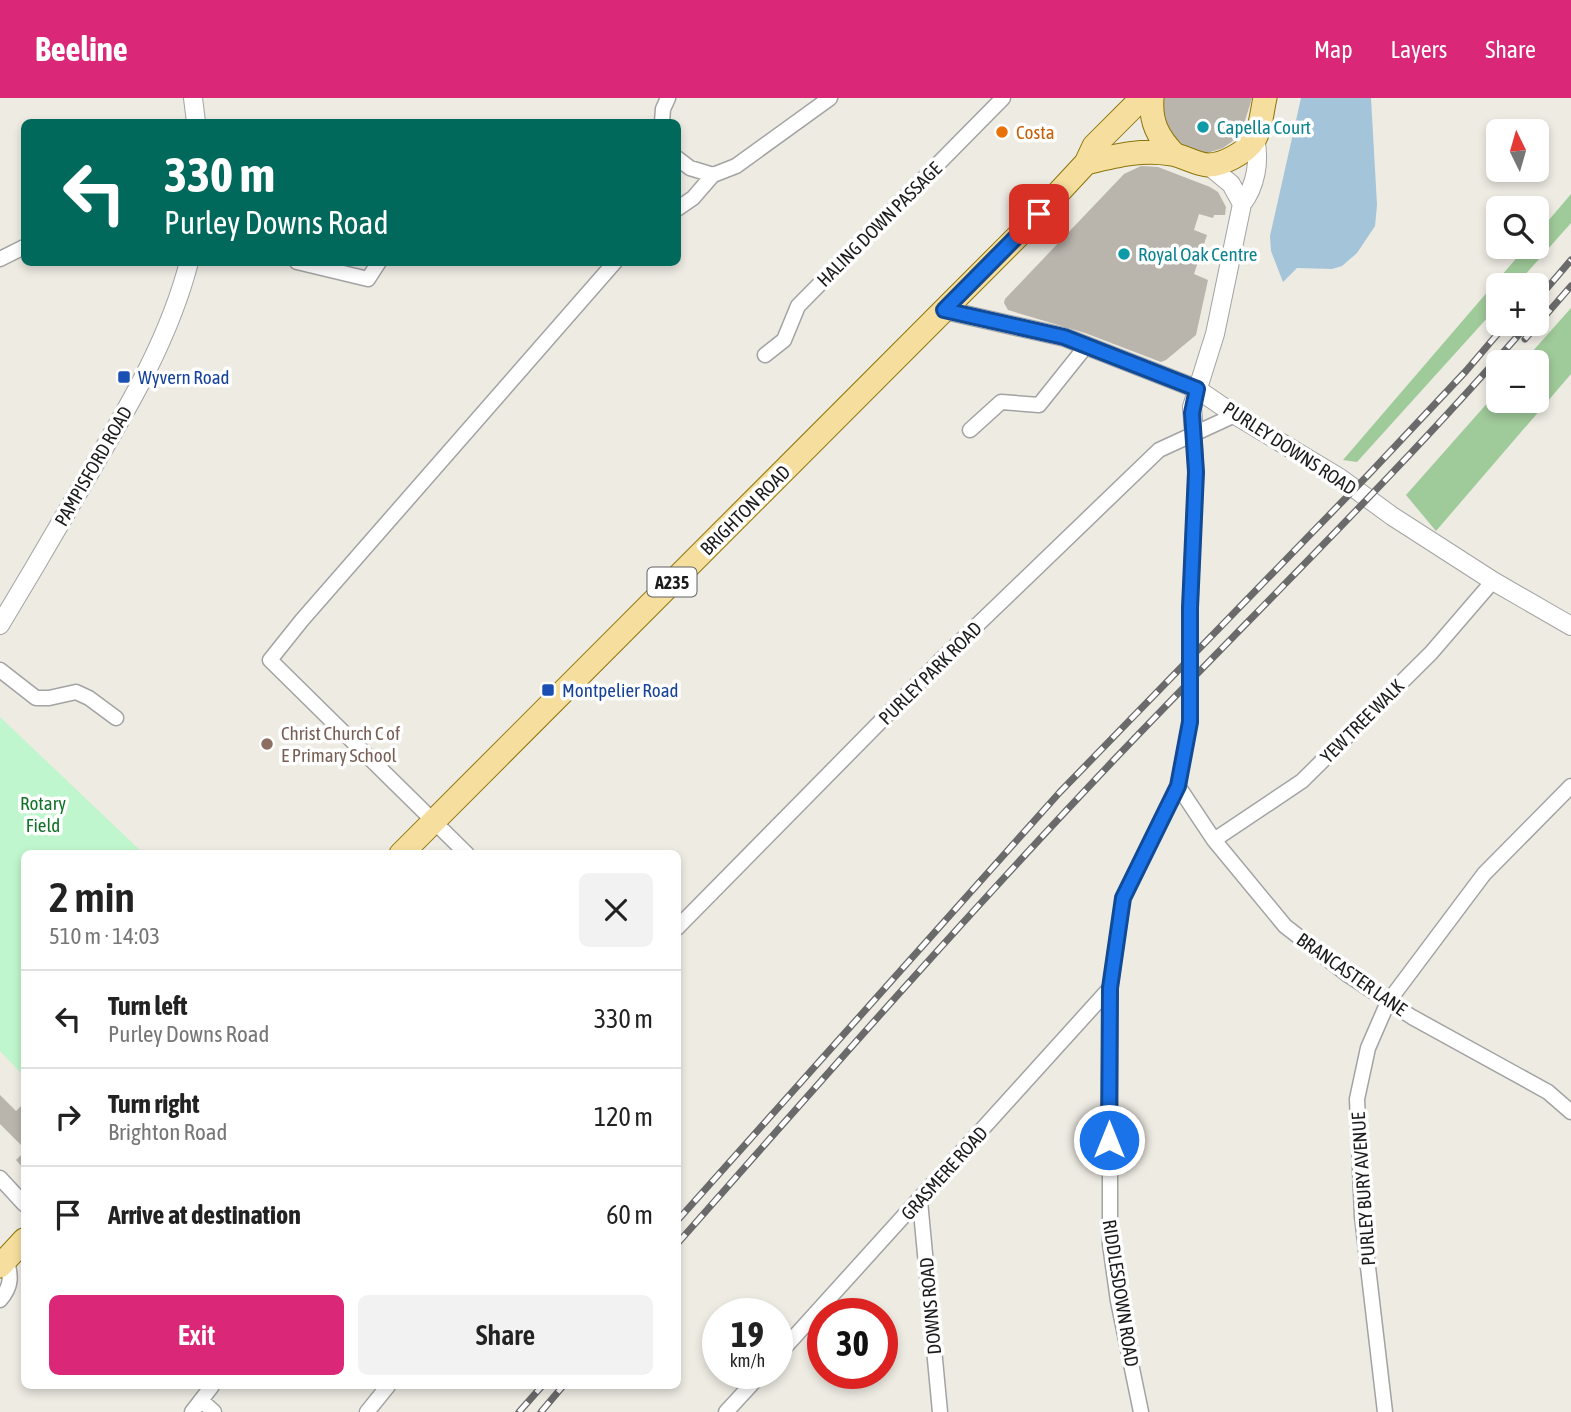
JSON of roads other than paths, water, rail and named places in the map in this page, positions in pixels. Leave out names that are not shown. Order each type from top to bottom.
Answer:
[{"type":"main road","name":"BRIGHTON ROAD","points":[[405,850],[1020,234],[1086,163],[1094,146],[1142,98]]},
{"type":"main road","points":[[1152,98],[1151,110],[1155,129],[1174,154]]},
{"type":"main road","points":[[1086,163],[1129,153],[1174,154],[1209,165],[1234,157],[1255,138],[1265,98]]},
{"type":"main road","points":[[3,1263],[21,1243]]},
{"type":"street","points":[[192,98],[196,119]]},
{"type":"street","points":[[662,119],[668,98]]},
{"type":"street","points":[[681,206],[693,198],[713,175],[736,166],[830,98]]},
{"type":"street","name":"HALING DOWN PASSAGE","points":[[765,355],[784,340],[798,306],[1003,98]]},
{"type":"street","name":"RIDDLESDOWN ROAD","points":[[1141,1412],[1118,1301],[1110,1244],[1110,988],[1123,898],[1178,786],[1190,722],[1190,608],[1196,472],[1192,407],[1214,334],[1242,204],[1251,191],[1259,155],[1255,138]]},
{"type":"street","points":[[681,161],[690,168],[713,175]]},
{"type":"street","points":[[1209,165],[1231,184],[1242,204]]},
{"type":"street","points":[[0,259],[21,248]]},
{"type":"street","name":"PAMPISFORD ROAD","points":[[0,625],[148,370],[169,323],[188,266]]},
{"type":"street","points":[[314,266],[368,279],[376,266]]},
{"type":"street","points":[[463,850],[270,660],[612,266]]},
{"type":"street","name":"PURLEY DOWNS ROAD","points":[[944,310],[1064,337],[1197,389],[1339,478],[1392,516],[1493,581],[1571,626]]},
{"type":"street","points":[[970,430],[1001,402],[1039,405],[1087,345]]},
{"type":"street","points":[[1194,433],[1235,415]]},
{"type":"street","name":"PURLEY PARK ROAD","points":[[681,924],[944,657],[1159,450],[1194,433]]},
{"type":"street","name":"YEW TREE WALK","points":[[1214,840],[1302,781],[1431,653],[1493,581]]},
{"type":"street","points":[[0,670],[36,698],[76,692],[116,718]]},
{"type":"street","name":"BRANCASTER LANE","points":[[1178,786],[1214,840],[1285,926],[1388,1002],[1548,1092],[1570,1110]]},
{"type":"street","name":"PURLEY BURY AVENUE","points":[[1385,1412],[1362,1216],[1357,1099],[1368,1048],[1388,1002],[1484,874],[1571,786]]},
{"type":"street","name":"GRASMERE ROAD","points":[[793,1339],[1110,988]]},
{"type":"street","points":[[0,1178],[21,1201]]},
{"type":"street","name":"DOWNS ROAD","points":[[920,1201],[940,1412]]},
{"type":"street","points":[[0,1300],[9,1289],[11,1276],[3,1263]]},
{"type":"street","points":[[210,1389],[196,1406],[214,1412]]},
{"type":"street","points":[[367,1412],[386,1389]]},
{"type":"street","points":[[726,1412],[747,1389]]},
{"type":"water","points":[[1301,98],[1371,98],[1377,205],[1375,226],[1357,253],[1342,266],[1332,269],[1297,268],[1283,282],[1271,251],[1270,236]]},
{"type":"railway","points":[[1549,286],[1571,260]]},
{"type":"railway","points":[[1525,339],[1571,286]]},
{"type":"railway","points":[[681,1217],[1060,792],[1370,473],[1496,336]]},
{"type":"railway","points":[[681,1239],[1056,821],[1375,491],[1517,336]]},
{"type":"railway","points":[[519,1412],[539,1389]]},
{"type":"railway","points":[[541,1412],[560,1389]]},
{"type":"place","name":"Capella Court","points":[[1203,127]]},
{"type":"place","name":"Costa","points":[[1002,132]]},
{"type":"place","name":"Royal Oak Centre","points":[[1124,254]]},
{"type":"place","name":"Wyvern Road","points":[[124,377]]},
{"type":"place","name":"Montpelier Road","points":[[548,690]]},
{"type":"place","name":"Christ Church C of E Primary School","points":[[267,744]]},
{"type":"park label","name":"Rotary Field","points":[[43,814]]}]
